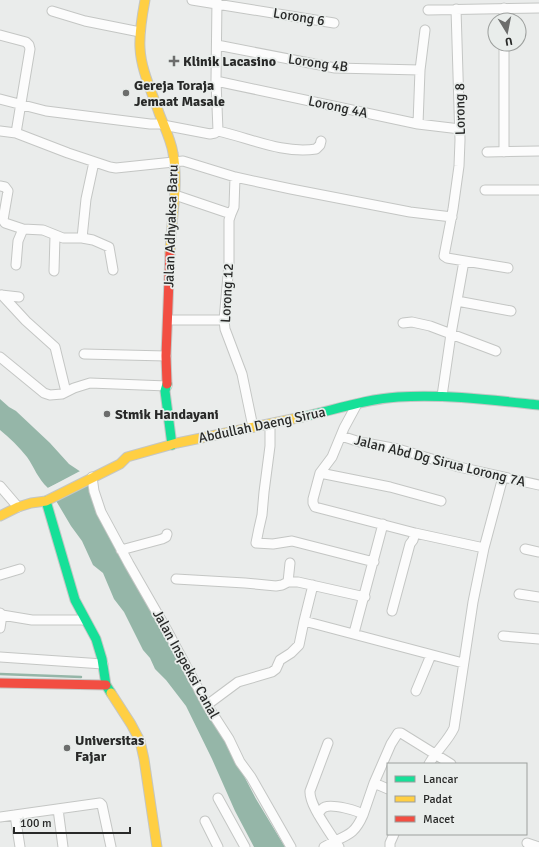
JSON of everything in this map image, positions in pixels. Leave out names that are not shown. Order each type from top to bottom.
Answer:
[{"type":"main road","name":"Jalan Adhyaksa Baru","points":[[145,0],[140,32],[142,62],[173,151],[175,162],[175,195],[171,231],[166,356],[167,386],[170,391],[174,444]]},
{"type":"main road","name":"Abdullah Daeng Sirua","points":[[0,516],[18,507],[46,501],[120,464],[127,457],[174,444],[357,404],[397,396],[442,396],[488,399],[539,405]]},
{"type":"main road","points":[[31,503],[49,490],[108,461],[117,457],[127,457]]},
{"type":"main road","points":[[46,501],[75,600],[96,639],[104,676],[140,741],[157,847]]},
{"type":"main road","points":[[2,683],[104,676]]},
{"type":"street","name":"Lorong 6","points":[[192,0],[217,2],[334,23]]},
{"type":"street","points":[[217,2],[216,81],[218,131]]},
{"type":"street","points":[[428,10],[538,8]]},
{"type":"street","name":"Lorong 8","points":[[456,9],[460,129],[459,166],[444,256],[447,258],[464,261]]},
{"type":"street","points":[[52,11],[84,22],[140,32]]},
{"type":"street","points":[[418,124],[420,70],[425,30]]},
{"type":"street","points":[[0,35],[26,42],[30,49],[16,129]]},
{"type":"street","name":"Lorong 4B","points":[[217,46],[335,68],[420,70]]},
{"type":"street","points":[[504,52],[504,152]]},
{"type":"street","name":"Lorong 4A","points":[[216,81],[418,124],[460,129]]},
{"type":"street","points":[[0,98],[46,111],[163,125],[210,134],[218,131],[276,147],[293,150],[316,150],[320,145],[320,141]]},
{"type":"street","points":[[0,131],[16,129],[94,162],[116,168],[183,160],[235,177],[298,191],[410,212],[452,214]]},
{"type":"street","points":[[487,152],[539,151]]},
{"type":"street","points":[[82,238],[86,199],[94,162]]},
{"type":"street","name":"Lorong 12","points":[[235,177],[234,207],[229,220],[229,264],[224,320],[227,338],[242,374],[253,427]]},
{"type":"street","points":[[0,186],[5,187],[8,191],[3,220],[5,223],[0,232]]},
{"type":"street","points":[[485,190],[539,190]]},
{"type":"street","points":[[175,195],[231,214]]},
{"type":"street","points":[[5,223],[23,229],[44,230],[55,236],[93,240],[109,247],[113,270]]},
{"type":"street","points":[[16,265],[18,244],[23,229]]},
{"type":"street","points":[[54,271],[55,236]]},
{"type":"street","points":[[442,396],[464,261],[508,268]]},
{"type":"street","points":[[1,295],[19,297]]},
{"type":"street","points":[[1,295],[55,347],[66,392]]},
{"type":"street","points":[[457,301],[511,311]]},
{"type":"street","points":[[168,320],[224,320]]},
{"type":"street","points":[[403,323],[412,322],[426,325],[496,351]]},
{"type":"street","points":[[84,354],[166,356]]},
{"type":"street","points":[[0,357],[44,393],[55,395],[90,384],[167,386]]},
{"type":"street","points":[[357,404],[332,457],[320,473],[312,502],[314,506],[415,533],[484,548]]},
{"type":"street","points":[[270,424],[270,446],[262,515],[256,543],[273,544],[292,541],[374,562]]},
{"type":"street","name":"Jalan Abd Dg Sirua Lorong 7A","points":[[341,436],[360,442],[398,448],[459,467],[539,485]]},
{"type":"street","points":[[320,473],[390,487],[441,501]]},
{"type":"street","name":"Jalan Inspeksi Canal","points":[[92,477],[98,505],[121,550],[208,705],[291,847]]},
{"type":"street","points":[[430,763],[434,754],[448,739],[454,728],[473,602],[484,548],[503,477]]},
{"type":"street","points":[[0,486],[18,507]]},
{"type":"street","points":[[354,633],[365,597],[383,524]]},
{"type":"street","points":[[392,611],[410,544],[415,533]]},
{"type":"street","points":[[121,550],[162,539],[166,537],[167,534]]},
{"type":"street","points":[[525,549],[539,552]]},
{"type":"street","points":[[288,582],[290,563]]},
{"type":"street","points":[[0,575],[20,569]]},
{"type":"street","points":[[176,579],[245,582],[276,586],[288,582],[298,582],[365,597]]},
{"type":"street","points":[[208,705],[238,682],[272,672],[276,669],[279,662],[291,653],[298,645],[313,585]]},
{"type":"street","points":[[519,594],[539,597]]},
{"type":"street","points":[[0,628],[1,614],[32,620],[85,620]]},
{"type":"street","points":[[304,620],[463,663]]},
{"type":"street","points":[[503,636],[539,639]]},
{"type":"street","points":[[416,691],[431,655]]},
{"type":"street","points":[[0,657],[104,676]]},
{"type":"street","points":[[324,847],[338,844],[355,830],[363,815],[391,744],[398,733],[402,733],[449,763]]},
{"type":"street","points":[[328,744],[310,792],[310,797],[318,814],[338,844]]},
{"type":"street","points":[[374,784],[387,790]]},
{"type":"street","points":[[218,798],[245,847]]},
{"type":"street","points":[[0,817],[100,803],[102,805],[111,847]]},
{"type":"street","points":[[318,814],[324,807],[330,806],[358,811],[363,815]]},
{"type":"street","points":[[58,809],[63,847]]},
{"type":"street","points":[[15,815],[20,847]]},
{"type":"street","points":[[205,821],[218,847]]},
{"type":"street","points":[[390,847],[394,835]]},
{"type":"street","points":[[527,843],[539,847]]},
{"type":"shaded area","points":[[0,399],[16,411],[50,443],[69,464],[81,472],[48,488],[41,481],[24,453],[0,430]]},
{"type":"shaded area","points":[[87,483],[92,498],[163,632],[231,751],[256,799],[285,847],[254,847],[235,811],[186,706],[166,680],[155,669],[150,658],[143,650],[124,612],[114,599],[103,573],[93,565],[82,541],[55,499]]},
{"type":"pier","points":[[82,470],[82,473],[49,490],[46,489]]},
{"type":"waterway","points":[[0,674],[81,677]]},
{"type":"traffic: fast","points":[[167,384],[165,391],[172,445]]},
{"type":"traffic: fast","points":[[302,417],[362,402],[386,398],[416,396],[486,399],[539,405]]},
{"type":"traffic: fast","points":[[46,501],[75,600],[96,639],[102,659],[106,685],[111,693]]},
{"type":"traffic: slow","points":[[145,0],[140,30],[142,64],[171,143],[175,165],[175,190],[170,253]]},
{"type":"traffic: slow","points":[[0,516],[18,507],[46,501],[120,464],[127,457],[177,443],[302,417]]},
{"type":"traffic: slow","points":[[111,693],[140,741],[157,847]]},
{"type":"traffic: jam","points":[[167,384],[166,356],[170,253]]},
{"type":"traffic: jam","points":[[0,683],[106,685]]},
{"type":"place","name":"Klinik Lacasino","points":[[174,61]]},
{"type":"place","name":"Gereja Toraja Jemaat Masale","points":[[126,93]]},
{"type":"place","name":"Stmik Handayani","points":[[107,414]]},
{"type":"place","name":"Universitas Fajar","points":[[67,748]]}]
